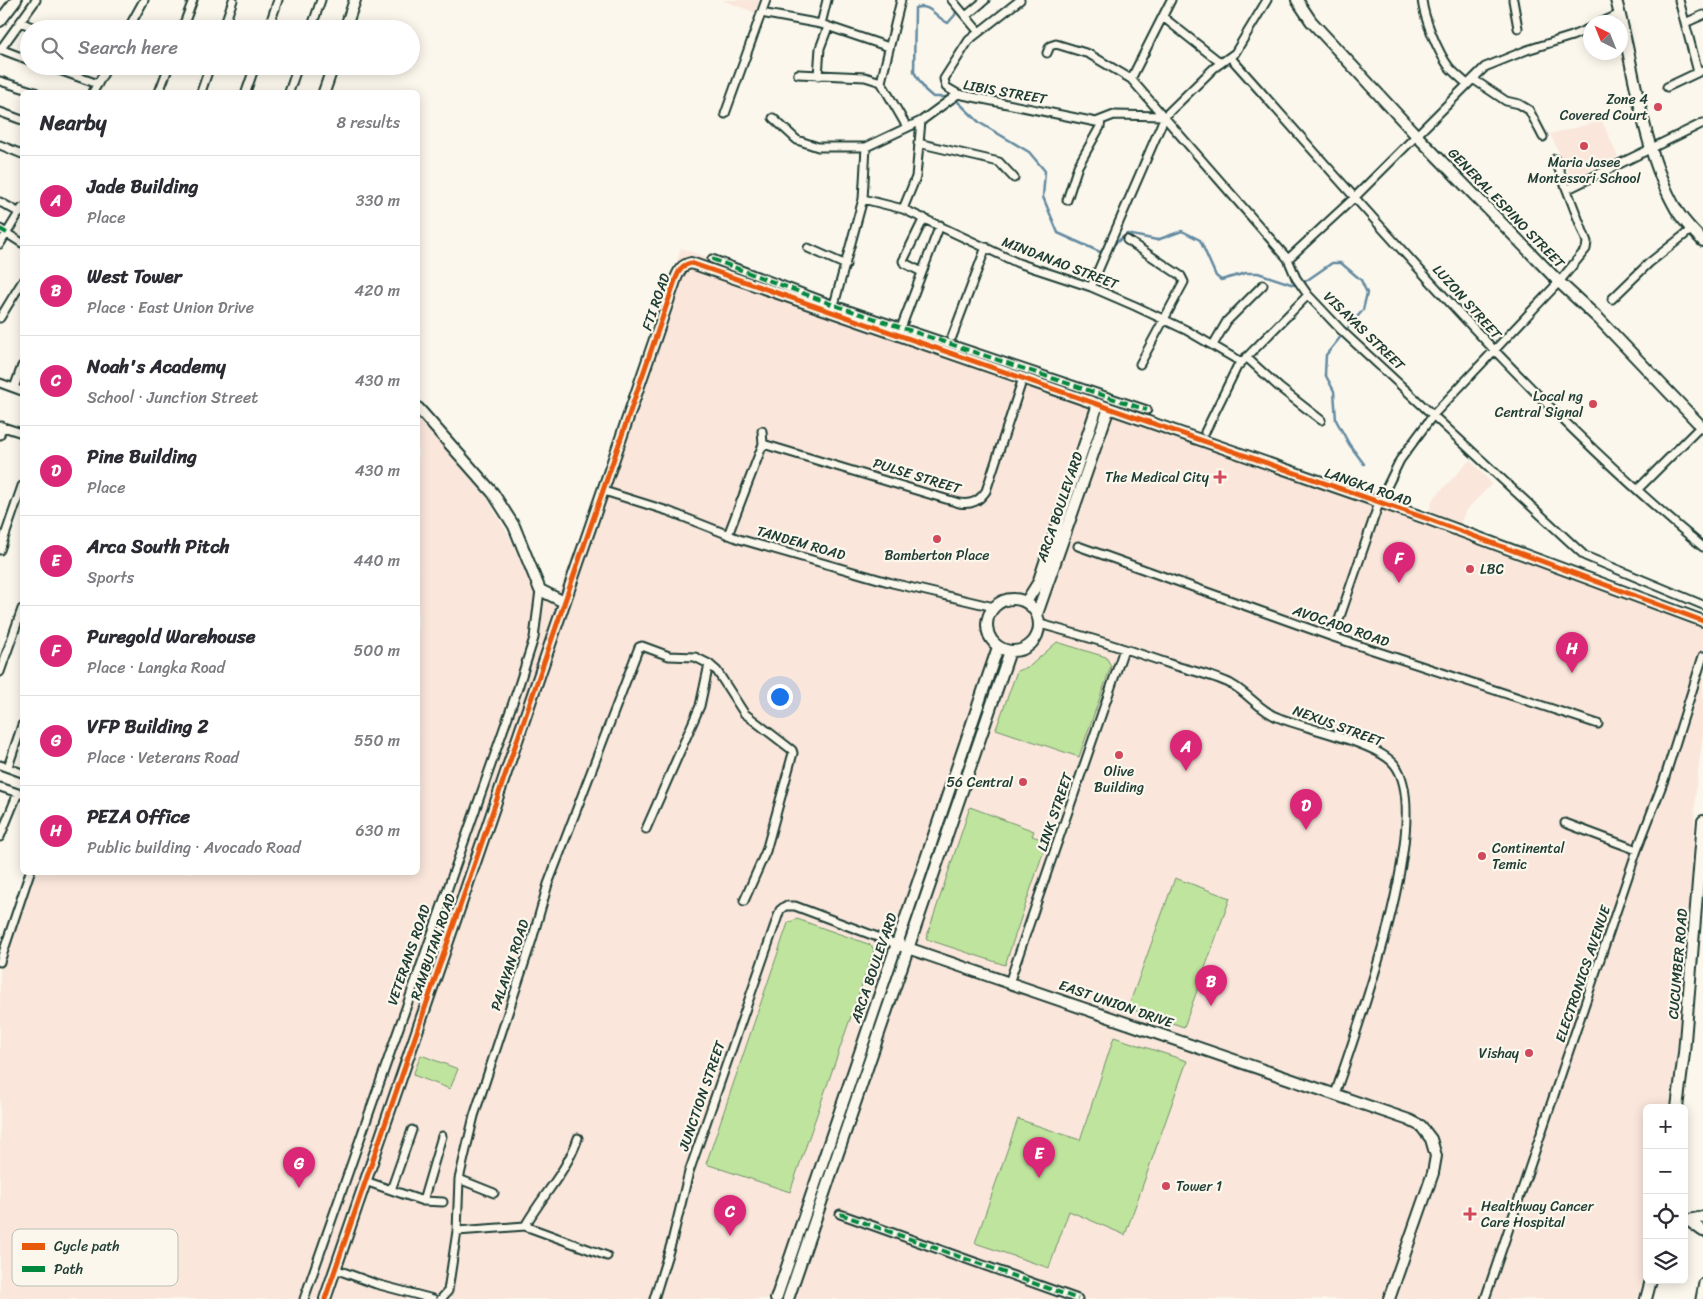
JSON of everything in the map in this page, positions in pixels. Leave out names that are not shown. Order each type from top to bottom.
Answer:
[{"type":"street","points":[[0,21],[4,8],[16,0]]},
{"type":"street","points":[[21,20],[36,0]]},
{"type":"street","points":[[185,20],[193,0]]},
{"type":"street","points":[[226,20],[233,0]]},
{"type":"street","points":[[271,20],[278,0]]},
{"type":"street","points":[[314,20],[321,0]]},
{"type":"street","points":[[349,20],[355,0]]},
{"type":"street","points":[[725,114],[766,0]]},
{"type":"street","points":[[818,76],[827,0]]},
{"type":"street","points":[[901,0],[888,47],[882,82],[907,127]]},
{"type":"street","points":[[966,16],[985,0]]},
{"type":"street","points":[[958,94],[946,87],[944,79],[969,40],[978,31],[1020,0]]},
{"type":"street","points":[[1131,79],[1171,0]]},
{"type":"street","points":[[1091,287],[1165,116],[1221,63],[1230,57],[1247,36],[1267,0]]},
{"type":"street","name":"GENERAL ESPINO STREET","points":[[1298,0],[1311,21],[1417,136],[1558,282],[1599,319],[1702,427]]},
{"type":"street","points":[[1422,0],[1423,10],[1449,67],[1467,84]]},
{"type":"street","points":[[1513,0],[1518,28]]},
{"type":"street","points":[[1616,0],[1652,147],[1666,188],[1676,209],[1703,241]]},
{"type":"street","points":[[1667,87],[1701,71],[1679,0]]},
{"type":"street","points":[[132,20],[141,1]]},
{"type":"street","points":[[953,1],[978,31]]},
{"type":"street","points":[[761,13],[824,26],[888,47]]},
{"type":"street","points":[[1685,23],[1703,15]]},
{"type":"street","points":[[1163,17],[1221,63]]},
{"type":"street","points":[[20,22],[0,50],[20,57]]},
{"type":"street","points":[[1288,259],[1355,197],[1485,67],[1583,31]]},
{"type":"street","name":"VISAYAS STREET","points":[[1047,53],[1050,46],[1056,44],[1089,54],[1131,79],[1288,259],[1296,278],[1308,294],[1348,336],[1585,556],[1703,605]]},
{"type":"street","name":"LUZON STREET","points":[[1230,57],[1494,350],[1638,489],[1703,547]]},
{"type":"street","points":[[798,74],[865,77],[882,82]]},
{"type":"street","points":[[73,75],[98,84]]},
{"type":"street","points":[[94,90],[103,75]]},
{"type":"street","points":[[160,90],[166,75]]},
{"type":"street","points":[[202,90],[207,75]]},
{"type":"street","points":[[247,90],[252,75]]},
{"type":"street","points":[[290,90],[295,75]]},
{"type":"street","points":[[325,90],[330,75]]},
{"type":"street","points":[[1473,78],[1506,101],[1519,104],[1528,110],[1543,136]]},
{"type":"street","points":[[0,81],[29,90]]},
{"type":"street","name":"LIBIS STREET","points":[[773,118],[797,140],[818,147],[866,147],[921,121],[958,94],[1096,122],[1114,115],[1165,116]]},
{"type":"street","points":[[0,112],[20,119]]},
{"type":"street","points":[[1066,200],[1078,166],[1100,127],[1101,120]]},
{"type":"street","points":[[903,210],[916,176],[921,121]]},
{"type":"street","points":[[1568,189],[1703,123]]},
{"type":"street","points":[[918,143],[999,162],[1014,178]]},
{"type":"street","points":[[0,145],[20,153]]},
{"type":"street","points":[[834,305],[863,199],[866,147]]},
{"type":"street","points":[[1379,503],[1400,460],[1434,414],[1558,282],[1588,245],[1555,158]]},
{"type":"street","name":"MINDANAO STREET","points":[[863,199],[924,218],[1018,263],[1091,287],[1163,319],[1244,360],[1321,420]]},
{"type":"street","points":[[0,202],[20,210]]},
{"type":"street","points":[[0,244],[20,212]]},
{"type":"street","points":[[922,272],[903,261],[924,218]]},
{"type":"street","points":[[902,328],[940,225]]},
{"type":"street","points":[[1612,299],[1649,263],[1692,229]]},
{"type":"street","points":[[6,233],[20,242]]},
{"type":"street","points":[[1127,240],[1183,278],[1184,282],[1140,364]]},
{"type":"street","points":[[952,337],[986,247]]},
{"type":"street","points":[[808,248],[846,265]]},
{"type":"street","points":[[712,259],[834,305],[1048,380],[1147,410]]},
{"type":"street","name":"FTI ROAD","points":[[564,602],[676,278],[682,266],[686,264],[701,266],[1023,378]]},
{"type":"street","points":[[0,318],[20,285]]},
{"type":"street","points":[[1213,344],[1227,321],[1262,285]]},
{"type":"street","points":[[1205,432],[1221,396],[1244,360],[1308,294]]},
{"type":"street","points":[[14,388],[20,372]]},
{"type":"street","name":"LANGKA ROAD","points":[[1023,378],[1048,380],[1098,404],[1379,503],[1703,622]]},
{"type":"street","name":"PULSE STREET","points":[[763,444],[959,503],[974,503],[986,491],[1023,378]]},
{"type":"street","points":[[0,382],[20,390]]},
{"type":"street","name":"ARCA BOULEVARD","points":[[1026,602],[1038,583],[1098,404]]},
{"type":"street","name":"ARCA BOULEVARD","points":[[1038,619],[1109,408]]},
{"type":"street","name":"VETERANS ROAD","points":[[304,1299],[534,638],[540,590],[514,526],[493,493],[420,410]]},
{"type":"street","points":[[0,435],[1,426],[20,432]]},
{"type":"street","points":[[1638,489],[1702,427]]},
{"type":"street","points":[[728,535],[763,444],[762,431]]},
{"type":"street","name":"TANDEM ROAD","points":[[604,490],[668,511],[728,535],[892,583],[994,607]]},
{"type":"street","points":[[0,550],[20,492]]},
{"type":"street","name":"LANGKA ROAD","points":[[1333,637],[1379,503]]},
{"type":"street","name":"AVOCADO ROAD","points":[[1078,546],[1333,637],[1598,724]]},
{"type":"street","points":[[540,590],[564,602]]},
{"type":"street","points":[[1019,599],[1026,602],[1038,619],[1037,636],[1029,646],[1017,651],[998,647],[987,630],[988,616],[994,607],[1006,600],[1019,599]]},
{"type":"street","name":"RAMBUTAN ROAD","points":[[324,1299],[564,602]]},
{"type":"street","points":[[0,672],[20,615]]},
{"type":"street","name":"NEXUS STREET","points":[[1038,619],[1230,684],[1278,718],[1382,755],[1395,765],[1403,782],[1404,851],[1398,888],[1360,1023],[1335,1094]]},
{"type":"street","name":"PALAYAN ROAD","points":[[441,1299],[448,1291],[457,1231],[459,1179],[476,1107],[532,940],[548,884],[639,647],[669,656],[694,657],[709,664]]},
{"type":"street","name":"ARCA BOULEVARD","points":[[776,1299],[998,647]]},
{"type":"street","name":"LINK STREET","points":[[1009,983],[1124,649]]},
{"type":"street","name":"ARCA BOULEVARD","points":[[788,1299],[1010,651]]},
{"type":"street","name":"ELECTRONICS AVENUE","points":[[1485,1299],[1638,850],[1664,780],[1703,656]]},
{"type":"street","points":[[646,829],[700,706],[709,664],[717,671],[744,713],[790,747],[794,753],[766,851],[744,901]]},
{"type":"street","points":[[8,767],[20,731]]},
{"type":"street","points":[[0,765],[20,771]]},
{"type":"street","points":[[0,787],[20,794],[0,837]]},
{"type":"street","name":"CUCUMBER ROAD","points":[[1678,1104],[1684,1053],[1703,822]]},
{"type":"street","points":[[1566,824],[1638,850]]},
{"type":"street","points":[[0,962],[29,875]]},
{"type":"street","name":"EAST UNION DRIVE","points":[[785,906],[795,906],[896,944],[1335,1094],[1421,1126],[1431,1139],[1436,1156],[1433,1173],[1389,1299]]},
{"type":"street","name":"JUNCTION STREET","points":[[654,1299],[672,1241],[689,1172],[777,916],[785,906]]},
{"type":"street","points":[[391,1190],[412,1130]]},
{"type":"street","points":[[422,1201],[442,1136]]},
{"type":"street","points":[[525,1226],[537,1204],[572,1157],[578,1138]]},
{"type":"street","points":[[459,1179],[494,1192]]},
{"type":"street","points":[[365,1181],[422,1201],[443,1202]]},
{"type":"street","points":[[840,1214],[1078,1299]]},
{"type":"street","points":[[1688,1221],[1703,1217]]},
{"type":"street","points":[[1688,1222],[1703,1231]]},
{"type":"street","points":[[457,1231],[525,1226],[607,1256]]},
{"type":"street","points":[[335,1269],[376,1284],[434,1299]]},
{"type":"street","points":[[1700,1299],[1703,1283]]},
{"type":"street","points":[[1646,1299],[1650,1284]]},
{"type":"shaded area","points":[[722,0],[767,0],[761,15]]},
{"type":"shaded area","name":"Maria Jasee Montessori School","points":[[1602,121],[1618,157],[1572,179],[1550,134]]},
{"type":"shaded area","points":[[681,248],[1703,617],[1703,734],[1696,788],[1688,942],[1671,1104],[1643,1104],[1643,1281],[1638,1299],[0,1299],[0,971],[34,875],[420,875],[420,419],[487,498],[510,537],[528,579],[559,592],[652,342]]},
{"type":"shaded area","points":[[1470,460],[1492,484],[1466,510],[1460,524],[1428,514],[1433,499]]},
{"type":"green space","points":[[1057,642],[1106,657],[1111,666],[1079,757],[996,729],[1017,671],[1030,666]]},
{"type":"green space","points":[[970,807],[1034,831],[1032,836],[1047,841],[1005,965],[926,939]]},
{"type":"green space","points":[[1175,878],[1230,898],[1184,1027],[1128,1008]]},
{"type":"green space","points":[[797,919],[871,945],[874,950],[790,1192],[706,1164],[788,923]]},
{"type":"green space","points":[[1114,1037],[1187,1061],[1125,1235],[1069,1211],[1049,1268],[975,1243],[1018,1119],[1080,1140]]},
{"type":"green space","points":[[421,1055],[458,1069],[450,1089],[413,1075]]},
{"type":"waterway","points":[[949,97],[933,97],[925,90],[914,72],[915,8],[925,7],[948,23],[955,15],[957,8]]},
{"type":"waterway","points":[[957,101],[980,123],[1029,152],[1045,171],[1043,197],[1058,233],[1100,252],[1105,250]]},
{"type":"waterway","points":[[1112,246],[1127,234],[1157,240],[1182,231],[1200,240],[1216,276],[1221,280],[1246,273],[1258,273],[1294,285]]},
{"type":"waterway","points":[[1303,283],[1332,263],[1341,263],[1361,280],[1367,293],[1363,310],[1347,329]]},
{"type":"waterway","points":[[1342,335],[1326,355],[1325,374],[1334,391],[1336,420],[1349,444],[1364,464]]},
{"type":"marked path","points":[[0,229],[7,233]]},
{"type":"marked path","points":[[712,259],[834,305],[1147,410]]},
{"type":"marked path","points":[[840,1214],[1078,1299]]},
{"type":"cycle path","points":[[325,1299],[676,278],[685,265],[691,263],[1428,519],[1703,621]]},
{"type":"place","name":"Zone 4 Covered Court","points":[[1658,107]]},
{"type":"place","name":"Maria Jasee Montessori School","points":[[1584,146]]},
{"type":"place","name":"Local ng Central Signal","points":[[1593,404]]},
{"type":"place","name":"The Medical City","points":[[1220,477]]},
{"type":"place","name":"Bamberton Place","points":[[937,539]]},
{"type":"place","name":"LBC","points":[[1470,569]]},
{"type":"place","name":"Puregold Warehouse","points":[[1399,583]]},
{"type":"place","name":"PEZA Office","points":[[1572,673]]},
{"type":"place","name":"Olive Building","points":[[1119,755]]},
{"type":"place","name":"Jade Building","points":[[1186,771]]},
{"type":"place","name":"56 Central","points":[[1023,782]]},
{"type":"place","name":"Pine Building","points":[[1306,830]]},
{"type":"place","name":"Continental Temic","points":[[1482,856]]},
{"type":"place","name":"West Tower","points":[[1211,1006]]},
{"type":"place","name":"Vishay","points":[[1529,1053]]},
{"type":"place","name":"Arca South Pitch","points":[[1039,1178]]},
{"type":"place","name":"Tower 1","points":[[1166,1186]]},
{"type":"place","name":"VFP Building 2","points":[[299,1188]]},
{"type":"place","name":"Healthway Cancer Care Hospital","points":[[1470,1214]]},
{"type":"place","name":"Noah's Academy","points":[[730,1236]]}]
